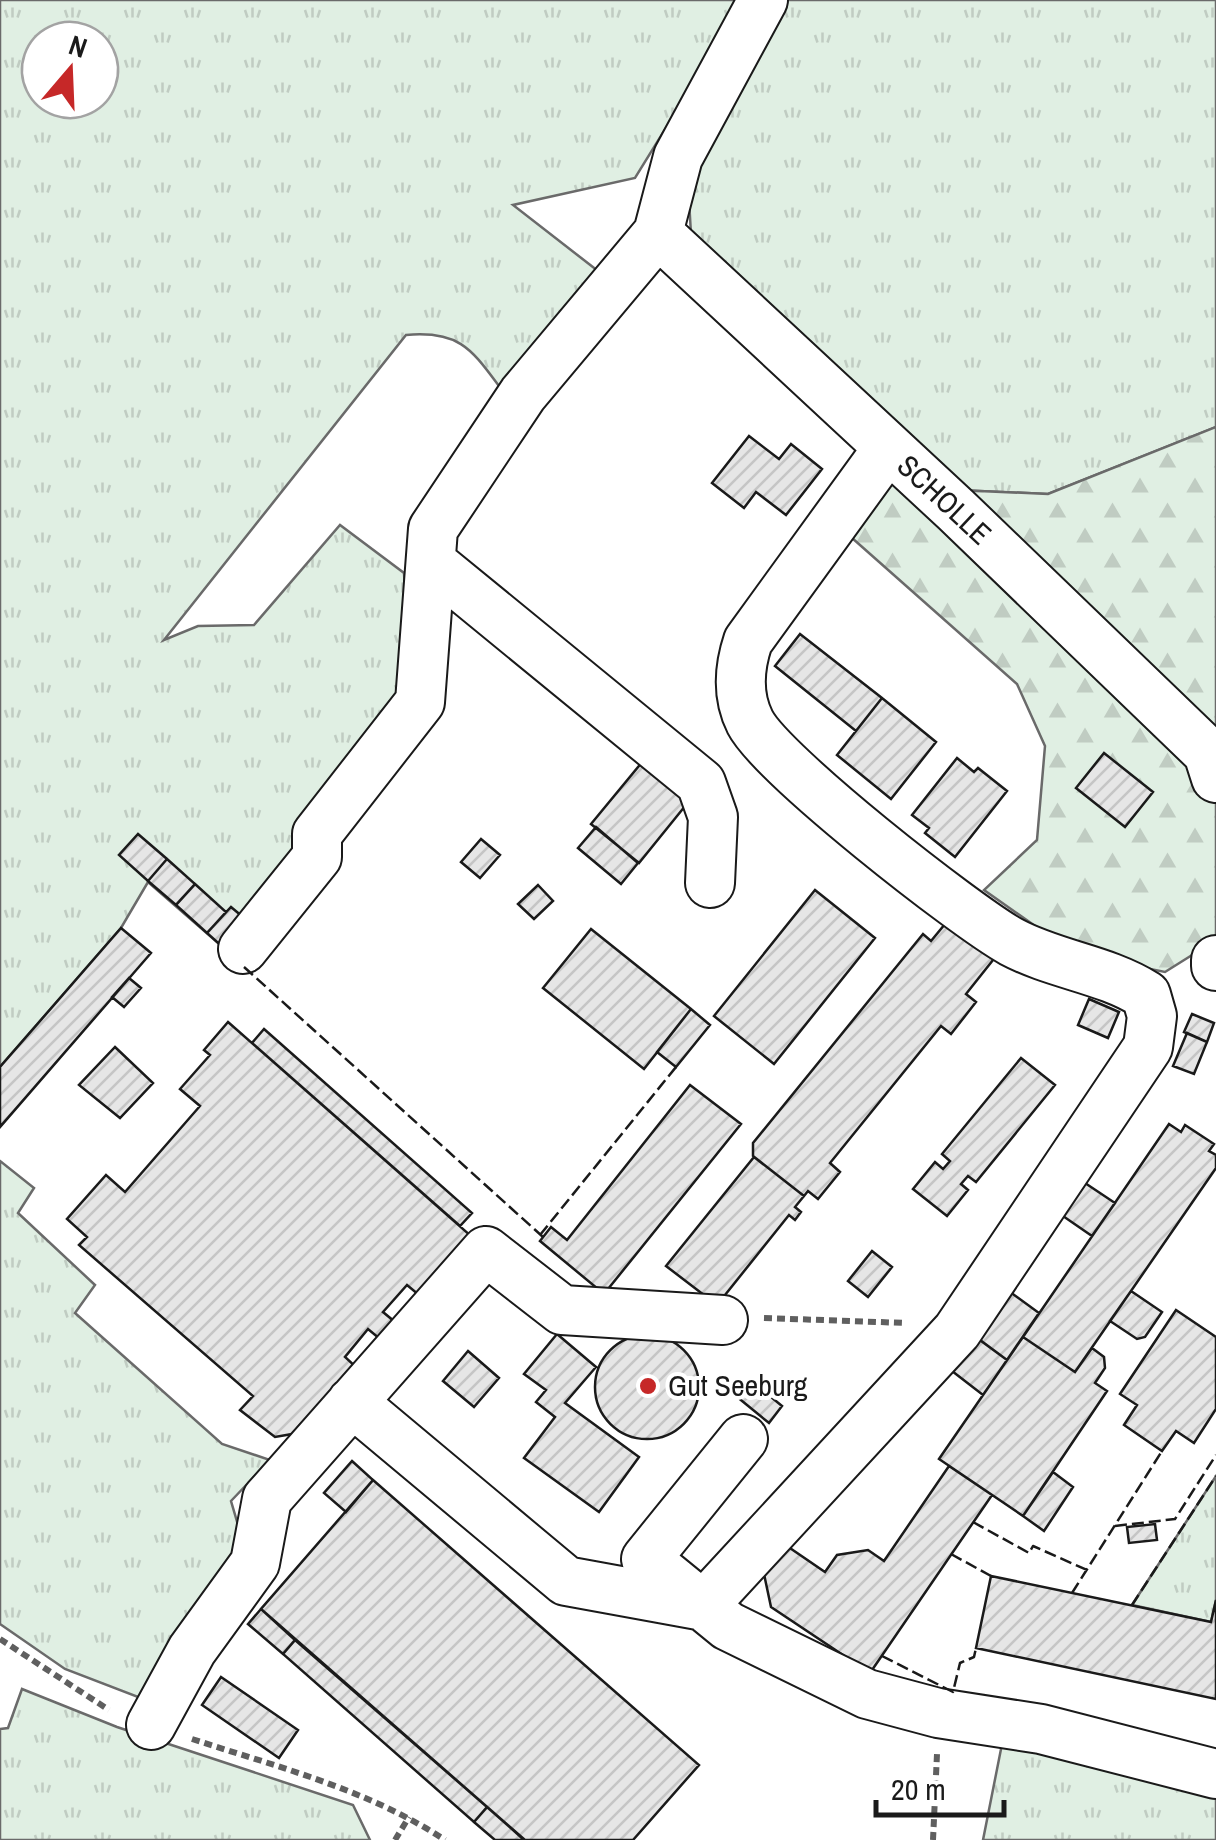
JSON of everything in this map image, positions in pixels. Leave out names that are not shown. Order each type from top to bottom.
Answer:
[{"type":"lane","points":[[243,950],[317,858],[317,834],[420,702],[433,530],[523,394],[658,233],[678,157],[763,0]]},
{"type":"lane","name":"SCHOLLE","points":[[658,233],[1208,753],[1216,778]]},
{"type":"lane","points":[[703,1606],[957,1331],[1148,1046],[1152,1016],[1146,994],[1122,980],[1047,960],[992,928],[888,850],[775,753],[749,720],[740,679],[748,641],[888,448]]},
{"type":"lane","points":[[431,562],[701,783],[713,817],[710,883]]},
{"type":"lane","points":[[151,1725],[192,1650],[254,1563],[266,1500],[486,1250],[562,1310],[722,1320]]},
{"type":"lane","points":[[352,1402],[566,1581],[703,1606]]},
{"type":"lane","points":[[744,1439],[646,1559],[728,1626],[867,1694],[938,1713],[1040,1729],[1216,1774]]},
{"type":"path","points":[[722,1320],[840,1317],[957,1331]]},
{"type":"path","points":[[0,1639],[91,1702],[410,1817],[445,1840]]},
{"type":"path","points":[[933,1840],[938,1713]]},
{"type":"path","points":[[395,1840],[410,1817]]},
{"type":"green space","points":[[0,0],[745,0],[635,178],[513,205],[607,278],[505,394],[475,356],[454,340],[406,335],[164,640],[198,626],[254,625],[340,525],[404,573],[411,699],[226,950],[148,882],[121,928],[0,1067]]},
{"type":"green space","points":[[779,0],[1216,0],[1216,427],[1048,494],[957,490],[692,251],[689,200],[701,137]]},
{"type":"green space","points":[[1216,427],[1216,940],[1165,972],[1075,954],[984,890],[1037,840],[1045,746],[1017,684],[843,530],[885,467],[957,490],[1048,494]]},
{"type":"green space","points":[[0,1161],[34,1188],[18,1213],[95,1285],[75,1313],[222,1444],[270,1460],[231,1501],[248,1559],[151,1702],[65,1669],[0,1624]]},
{"type":"green space","points":[[1216,1476],[1216,1600],[1211,1622],[1132,1605]]},
{"type":"green space","points":[[22,1689],[117,1727],[353,1805],[370,1840],[0,1840],[0,1729],[8,1728]]},
{"type":"green space","points":[[1003,1739],[1216,1794],[1216,1840],[983,1840]]},
{"type":"building","points":[[749,436],[779,459],[791,444],[822,469],[786,515],[756,492],[744,508],[712,483]]},
{"type":"building","points":[[800,634],[882,698],[856,731],[775,666]]},
{"type":"building","points":[[882,698],[936,742],[891,799],[837,755]]},
{"type":"building","points":[[1104,753],[1153,792],[1125,827],[1076,788]]},
{"type":"building","points":[[957,758],[974,772],[978,768],[1007,791],[955,857],[925,833],[929,828],[912,815]]},
{"type":"building","points":[[643,761],[690,800],[639,863],[591,824]]},
{"type":"building","points":[[596,827],[638,863],[621,884],[578,848]]},
{"type":"building","points":[[138,834],[167,859],[148,881],[119,855]]},
{"type":"building","points":[[481,839],[500,855],[480,878],[461,862]]},
{"type":"building","points":[[167,859],[195,884],[176,905],[148,881]]},
{"type":"building","points":[[195,884],[226,912],[207,933],[176,905]]},
{"type":"building","points":[[538,885],[553,901],[534,919],[518,904]]},
{"type":"building","points":[[815,890],[875,938],[774,1064],[714,1016]]},
{"type":"building","points":[[231,907],[250,923],[226,950],[207,933]]},
{"type":"building","points":[[950,918],[997,955],[966,994],[976,1002],[951,1034],[941,1026],[830,1163],[840,1172],[818,1199],[808,1191],[804,1196],[753,1156],[753,1143],[923,934],[931,941]]},
{"type":"building","points":[[121,928],[151,953],[0,1127],[0,1067]]},
{"type":"building","points":[[591,929],[691,1009],[644,1069],[543,988]]},
{"type":"building","points":[[129,978],[141,988],[124,1007],[112,997]]},
{"type":"building","points":[[1089,999],[1119,1012],[1108,1038],[1078,1025]]},
{"type":"building","points":[[691,1009],[710,1025],[676,1067],[657,1052]]},
{"type":"building","points":[[1192,1014],[1214,1023],[1207,1042],[1184,1032]]},
{"type":"building","points":[[228,1022],[471,1236],[419,1295],[407,1285],[383,1312],[395,1322],[380,1339],[368,1329],[345,1357],[357,1368],[304,1427],[300,1425],[292,1434],[275,1437],[240,1410],[253,1396],[79,1245],[87,1237],[67,1219],[106,1175],[125,1192],[200,1106],[180,1089],[210,1055],[204,1050]]},
{"type":"building","points":[[264,1029],[472,1213],[460,1226],[252,1043]]},
{"type":"building","points":[[1187,1033],[1207,1042],[1194,1074],[1173,1066]]},
{"type":"building","points":[[115,1047],[153,1083],[120,1118],[79,1085]]},
{"type":"building","points":[[1021,1058],[1055,1085],[976,1182],[968,1176],[961,1184],[968,1190],[947,1216],[913,1189],[935,1162],[943,1169],[950,1161],[942,1154]]},
{"type":"building","points":[[690,1085],[741,1124],[604,1294],[540,1241],[551,1227],[567,1240]]},
{"type":"building","points":[[1169,1124],[1181,1132],[1185,1125],[1214,1144],[1209,1151],[1216,1155],[1216,1168],[1075,1372],[1023,1337]]},
{"type":"building","points":[[754,1157],[804,1196],[795,1207],[801,1212],[795,1220],[789,1215],[717,1305],[666,1266]]},
{"type":"building","points":[[1082,1181],[1115,1203],[1092,1236],[1060,1214]]},
{"type":"building","points":[[872,1251],[892,1267],[868,1297],[848,1281]]},
{"type":"building","points":[[1006,1289],[1039,1313],[1007,1360],[972,1334]]},
{"type":"building","points":[[1131,1291],[1162,1312],[1145,1337],[1137,1339],[1110,1321]]},
{"type":"building","points":[[1176,1310],[1216,1337],[1216,1409],[1194,1443],[1176,1431],[1162,1451],[1124,1425],[1137,1405],[1120,1394]]},
{"type":"building","points":[[557,1334],[596,1367],[565,1403],[639,1457],[599,1512],[524,1458],[555,1417],[536,1402],[546,1390],[524,1374]]},
{"type":"building","name":"Gut Seeburg","points":[[647,1335],[667,1339],[684,1350],[695,1367],[699,1387],[695,1407],[684,1424],[667,1435],[647,1439],[627,1435],[610,1424],[599,1407],[595,1387],[599,1367],[610,1350],[627,1339]]},
{"type":"building","points":[[1023,1337],[1075,1372],[1092,1348],[1104,1357],[1105,1368],[1095,1383],[1107,1391],[1023,1516],[939,1459]]},
{"type":"building","points":[[977,1338],[1007,1360],[983,1395],[952,1371]]},
{"type":"building","points":[[468,1351],[499,1378],[474,1407],[443,1381]]},
{"type":"building","points":[[749,1379],[782,1406],[769,1423],[736,1396]]},
{"type":"building","points":[[352,1461],[373,1480],[346,1512],[324,1493]]},
{"type":"building","points":[[949,1466],[992,1495],[870,1673],[771,1607],[764,1574],[784,1544],[825,1572],[837,1555],[868,1550],[884,1561]]},
{"type":"building","points":[[1053,1472],[1073,1487],[1044,1531],[1023,1516]]},
{"type":"building","points":[[373,1480],[699,1765],[633,1840],[525,1840],[261,1609]]},
{"type":"building","points":[[1155,1524],[1157,1540],[1129,1543],[1127,1527]]},
{"type":"building","points":[[991,1576],[1211,1622],[1216,1600],[1216,1699],[976,1648]]},
{"type":"building","points":[[261,1609],[295,1640],[283,1654],[248,1624]]},
{"type":"building","points":[[295,1640],[487,1807],[474,1822],[283,1654]]},
{"type":"building","points":[[221,1677],[298,1730],[279,1758],[202,1705]]},
{"type":"building","points":[[487,1807],[523,1839],[495,1840],[474,1822]]},
{"type":"fence","points":[[244,967],[543,1237]]},
{"type":"fence","points":[[540,1235],[676,1067]]},
{"type":"fence","points":[[1072,1593],[1162,1451]]},
{"type":"fence","points":[[1115,1526],[1175,1519],[1216,1455]]},
{"type":"fence","points":[[1132,1605],[1216,1476]]},
{"type":"fence","points":[[973,1522],[1029,1553],[1033,1546],[1087,1570]]},
{"type":"fence","points":[[951,1554],[991,1576]]},
{"type":"fence","points":[[882,1656],[953,1692],[960,1663],[974,1657],[976,1648]]},
{"type":"place","name":"Gut Seeburg","points":[[648,1386]]}]
